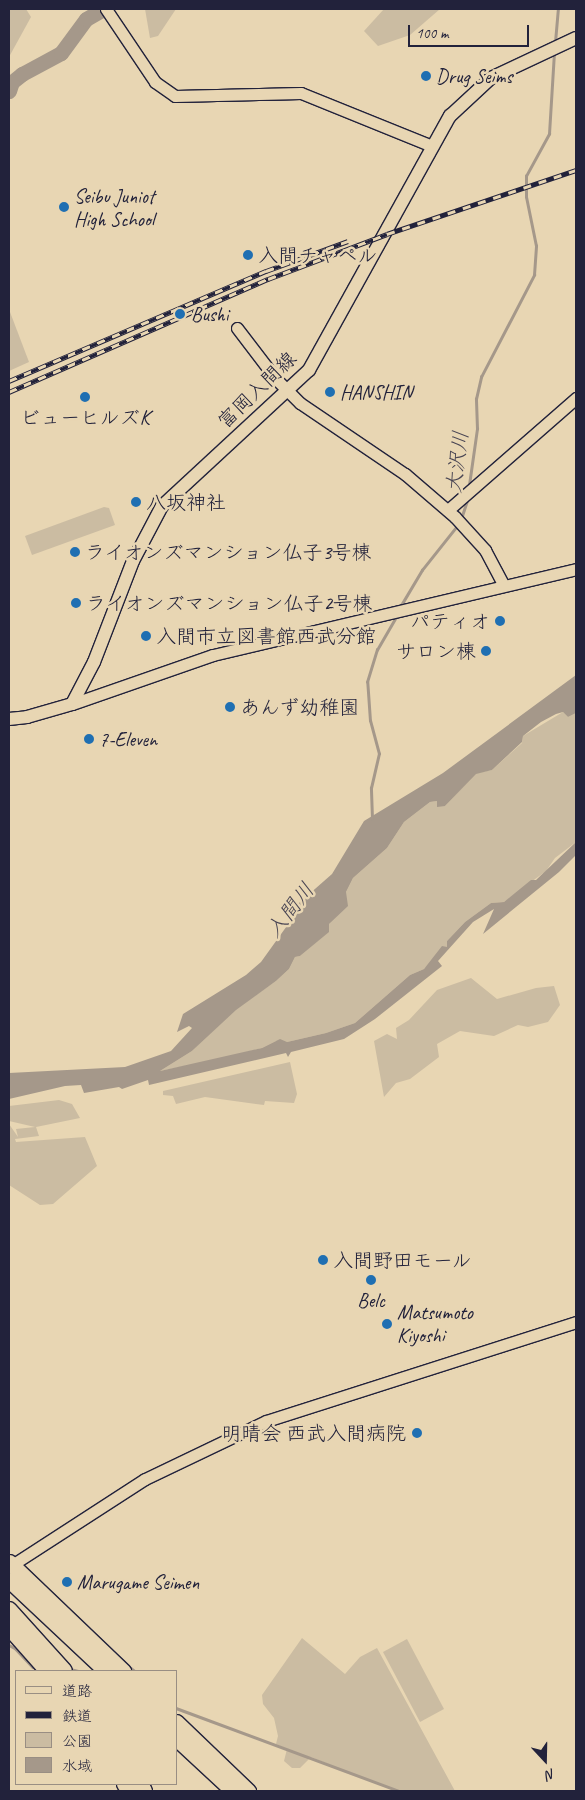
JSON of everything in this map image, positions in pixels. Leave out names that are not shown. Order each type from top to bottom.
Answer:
[{"type":"highway","points":[[10,1569],[105,1670]]},
{"type":"highway","points":[[10,1569],[122,1670]]},
{"type":"highway","points":[[9,1610],[63,1670]]},
{"type":"highway","points":[[9,1627],[47,1670]]},
{"type":"highway","points":[[178,1724],[248,1791]]},
{"type":"highway","points":[[178,1740],[233,1791]]},
{"type":"main road","name":"富岡入間線","points":[[72,704],[94,662],[141,545],[162,506],[288,392],[309,370],[347,306],[432,146],[450,116],[476,89],[491,78],[576,38]]},
{"type":"main road","points":[[9,719],[27,717],[72,704]]},
{"type":"street","points":[[106,9],[155,82],[175,96],[301,93],[432,146]]},
{"type":"street","points":[[237,328],[288,392],[314,414],[405,474],[466,528],[491,559],[504,584]]},
{"type":"street","points":[[451,514],[576,398]]},
{"type":"street","points":[[72,704],[213,655],[504,584],[576,569]]},
{"type":"street","points":[[10,1569],[139,1483],[214,1444],[298,1410],[576,1322]]},
{"type":"green space","points":[[9,9],[26,9],[31,17],[9,57]]},
{"type":"green space","points":[[145,9],[176,9],[158,36],[150,38]]},
{"type":"green space","points":[[384,9],[440,9],[410,35],[378,46],[364,31]]},
{"type":"green space","points":[[10,312],[29,362],[9,371],[9,314]]},
{"type":"green space","points":[[104,507],[109,508],[115,525],[32,555],[25,536]]},
{"type":"green space","points":[[563,712],[568,717],[576,713],[576,842],[555,858],[546,871],[504,902],[491,903],[465,922],[447,941],[447,947],[424,969],[410,975],[355,1023],[326,1033],[287,1042],[276,1041],[262,1048],[220,1059],[160,1071],[192,1051],[236,1009],[276,981],[289,969],[295,957],[300,956],[328,932],[329,924],[346,902],[346,892],[353,878],[387,848],[404,822],[430,802],[437,801],[437,806],[445,806],[476,773],[492,770],[522,743],[523,736]]},
{"type":"green space","points":[[471,978],[497,999],[536,988],[554,986],[560,1005],[548,1022],[528,1027],[518,1025],[494,1036],[460,1031],[437,1044],[439,1057],[410,1079],[396,1083],[384,1097],[374,1041],[387,1034],[397,1039],[396,1028],[409,1020],[437,990]]},
{"type":"green space","points":[[290,1062],[297,1094],[294,1103],[265,1101],[264,1105],[205,1097],[176,1104],[173,1096],[163,1095],[163,1091]]},
{"type":"green space","points":[[59,1100],[72,1104],[80,1118],[36,1127],[39,1136],[15,1139],[16,1142],[85,1137],[97,1166],[53,1204],[40,1205],[9,1185],[9,1124],[18,1137],[16,1129],[35,1127],[9,1121],[9,1106]]},
{"type":"green space","points":[[302,1638],[345,1674],[360,1657],[377,1648],[455,1791],[395,1791],[311,1757],[300,1768],[292,1768],[284,1761],[287,1749],[276,1744],[278,1736],[274,1718],[263,1704],[262,1695]]},
{"type":"green space","points":[[407,1639],[444,1709],[420,1722],[383,1652]]},
{"type":"water","name":"入間川","points":[[576,675],[576,713],[568,717],[563,712],[541,722],[523,736],[522,742],[492,770],[476,774],[445,806],[437,807],[437,801],[430,802],[404,822],[387,848],[353,878],[346,892],[348,906],[329,924],[329,932],[300,956],[295,957],[289,969],[276,981],[236,1010],[192,1051],[160,1071],[262,1048],[280,1039],[287,1042],[326,1033],[355,1023],[410,975],[424,969],[442,946],[447,947],[447,941],[465,922],[491,903],[504,902],[531,880],[536,880],[576,842],[576,855],[559,872],[483,934],[494,909],[473,922],[438,961],[442,966],[375,1019],[344,1039],[291,1052],[288,1057],[286,1053],[149,1085],[148,1080],[122,1089],[119,1087],[84,1093],[81,1085],[65,1086],[9,1099],[9,1073],[125,1067],[171,1051],[192,1028],[189,1026],[177,1032],[183,1014],[246,975],[261,962],[289,923],[299,903],[332,874],[364,821],[443,773]]},
{"type":"waterway","points":[[9,91],[12,82],[22,74],[61,53],[86,19],[103,9]]},
{"type":"waterway","points":[[555,42],[558,9]]},
{"type":"waterway","name":"大沢川","points":[[469,485],[477,429],[476,399],[481,377],[534,275],[536,246],[526,197],[526,176],[549,134],[554,53]]},
{"type":"waterway","name":"大沢川","points":[[461,519],[468,498]]},
{"type":"waterway","name":"大沢川","points":[[400,607],[422,570],[457,526]]},
{"type":"waterway","name":"大沢川","points":[[372,819],[371,788],[379,754],[370,721],[367,682],[377,650],[396,617]]},
{"type":"waterway","points":[[9,1645],[15,1648],[33,1667]]},
{"type":"waterway","points":[[122,1661],[134,1670]]},
{"type":"waterway","points":[[70,1669],[74,1670]]},
{"type":"waterway","points":[[178,1709],[399,1791]]},
{"type":"railway","points":[[9,392],[268,279],[387,234],[576,170]]},
{"type":"railway","points":[[9,381],[266,271],[348,241]]},
{"type":"place","name":"Drug Seims","points":[[426,76]]},
{"type":"place","name":"Seibu Juniot High School","points":[[64,207]]},
{"type":"place","name":"入間チャペル","points":[[248,255]]},
{"type":"place","name":"Bushi","points":[[180,314]]},
{"type":"place","name":"HANSHIN","points":[[330,392]]},
{"type":"place","name":"ビューヒルズK","points":[[85,397]]},
{"type":"place","name":"八坂神社","points":[[136,502]]},
{"type":"place","name":"ライオンズマンション仏子3号棟","points":[[75,552]]},
{"type":"place","name":"ライオンズマンション仏子2号棟","points":[[76,603]]},
{"type":"place","name":"パティオ","points":[[500,621]]},
{"type":"place","name":"入間市立図書館西武分館","points":[[146,636]]},
{"type":"place","name":"サロン棟","points":[[486,651]]},
{"type":"place","name":"あんず幼稚園","points":[[230,707]]},
{"type":"place","name":"7-Eleven","points":[[89,739]]},
{"type":"place","name":"入間野田モール","points":[[323,1260]]},
{"type":"place","name":"Belc","points":[[371,1280]]},
{"type":"place","name":"Matsumoto Kiyoshi","points":[[387,1324]]},
{"type":"place","name":"明晴会 西武入間病院","points":[[417,1433]]},
{"type":"place","name":"Marugame Seimen","points":[[67,1582]]}]
